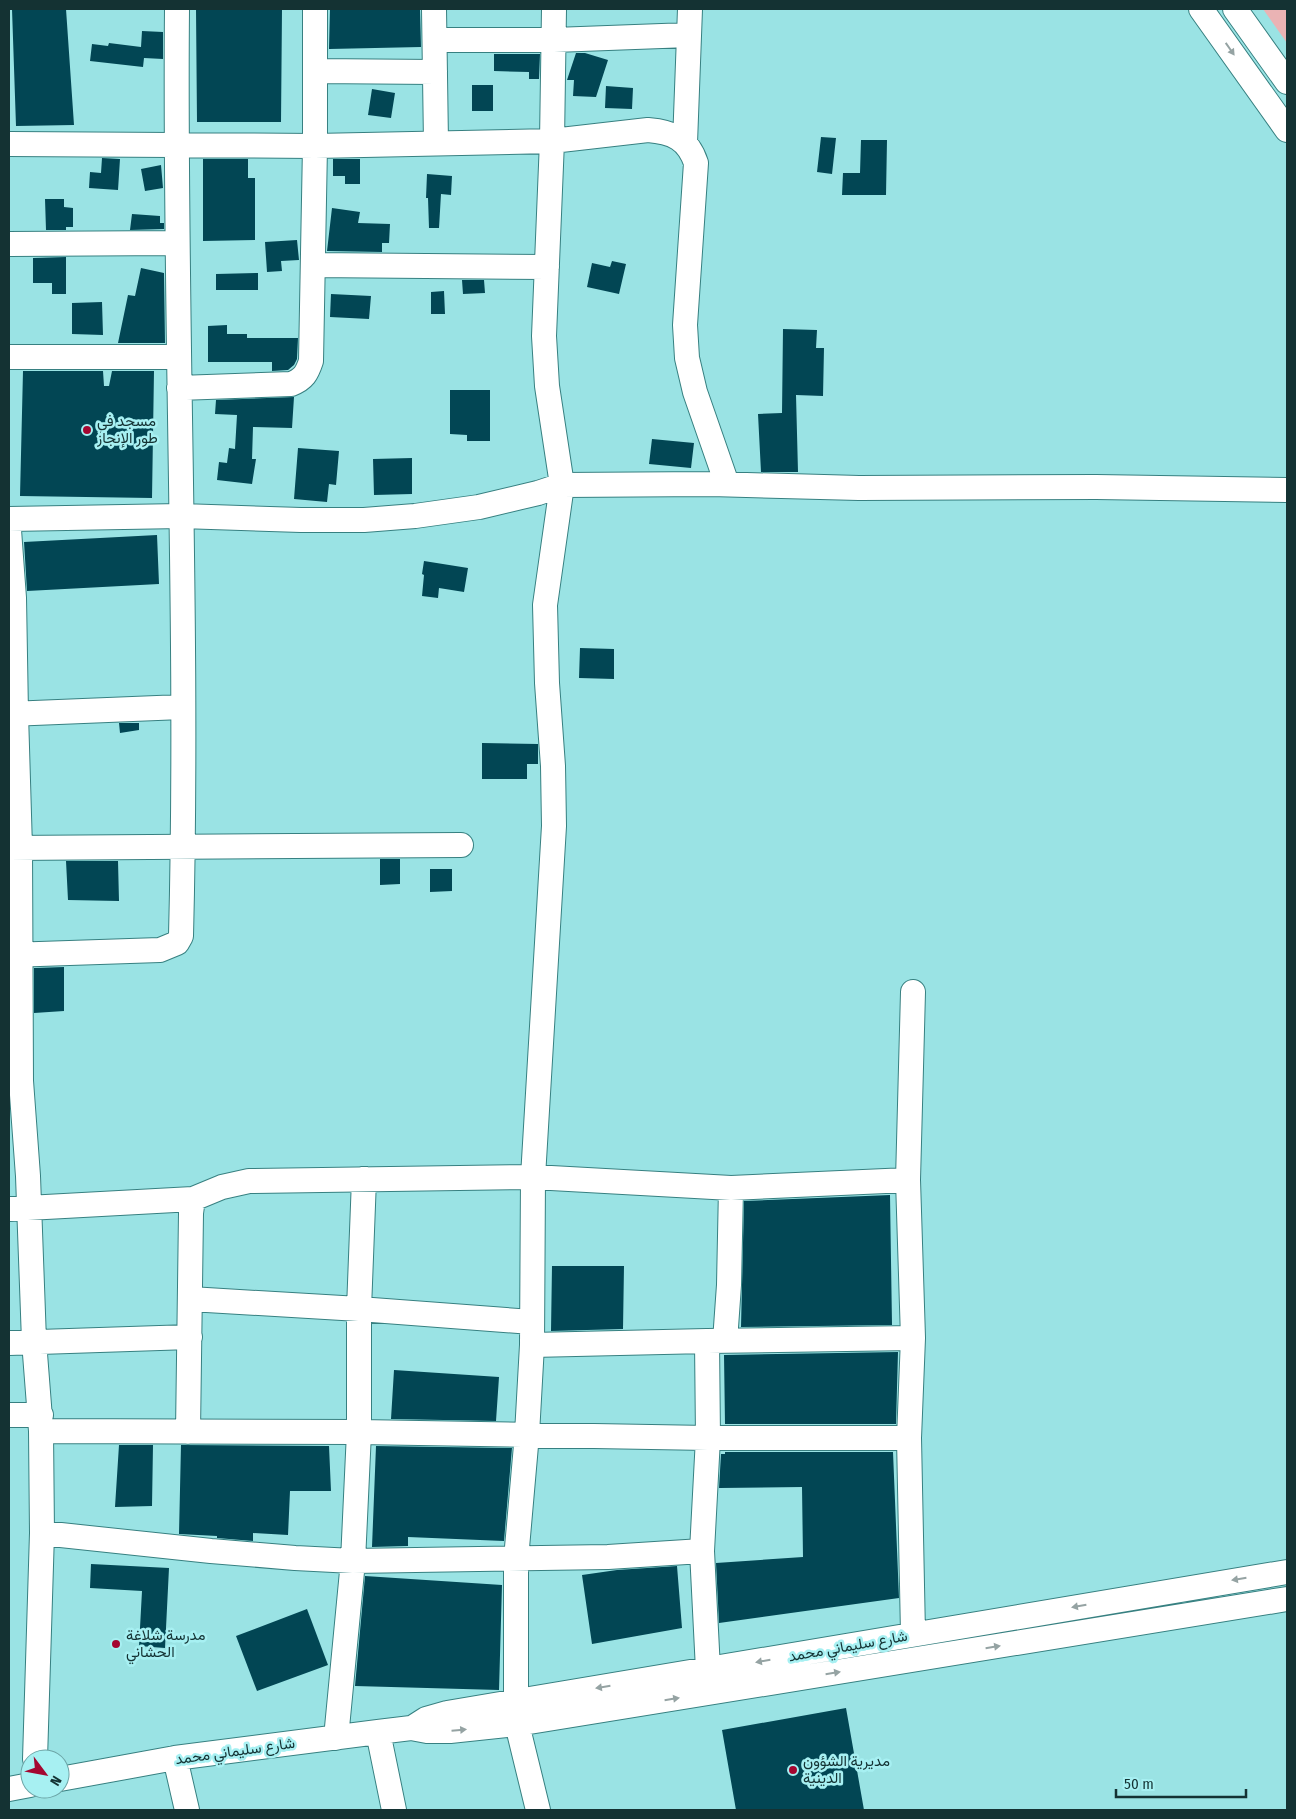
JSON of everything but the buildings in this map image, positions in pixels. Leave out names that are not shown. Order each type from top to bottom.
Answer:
[{"type":"street","points":[[15,954],[160,950],[177,943],[181,936],[183,846],[181,516],[175,146],[177,9]]},
{"type":"street","points":[[179,388],[291,384],[301,380],[307,373],[312,360],[315,9]]},
{"type":"street","points":[[434,9],[436,143]]},
{"type":"street","points":[[516,1701],[516,1559],[527,1434],[532,1334],[533,1177],[554,826],[545,605],[562,485],[546,386],[544,336],[552,141],[554,9]]},
{"type":"street","points":[[685,143],[690,9]]},
{"type":"street","points":[[1201,9],[1287,130]]},
{"type":"street","points":[[1235,9],[1287,82]]},
{"type":"street","points":[[435,40],[554,40],[689,35]]},
{"type":"street","points":[[315,71],[435,72]]},
{"type":"street","points":[[9,144],[315,146],[552,141],[648,130],[674,134],[693,153],[696,163],[685,325],[687,358],[695,392],[727,484]]},
{"type":"street","points":[[9,244],[177,243]]},
{"type":"street","points":[[313,265],[547,267]]},
{"type":"street","points":[[9,357],[179,357]]},
{"type":"street","points":[[9,519],[181,516],[364,520],[415,516],[508,501],[562,485],[727,484],[859,488],[1096,487],[1287,490]]},
{"type":"street","points":[[9,530],[12,598],[15,848],[15,1081],[19,1209],[41,1423],[42,1533],[35,1749]]},
{"type":"street","points":[[12,714],[182,707]]},
{"type":"street","points":[[15,848],[461,845]]},
{"type":"street","points":[[913,992],[908,1180],[913,1338],[909,1438],[913,1634]]},
{"type":"street","points":[[19,1209],[193,1199],[222,1187],[249,1181],[533,1177],[731,1188],[908,1180]]},
{"type":"street","points":[[336,1738],[353,1560],[359,1432],[359,1309],[364,1179]]},
{"type":"street","points":[[708,1670],[702,1551],[708,1438],[716,1341],[729,1285],[731,1188]]},
{"type":"street","points":[[188,1432],[190,1213],[193,1199]]},
{"type":"street","points":[[190,1299],[359,1309],[532,1334],[716,1341],[913,1338]]},
{"type":"street","points":[[9,1343],[190,1337]]},
{"type":"street","points":[[9,1415],[41,1423],[188,1432],[359,1432],[708,1438],[909,1438]]},
{"type":"street","points":[[42,1533],[210,1551],[295,1558],[353,1560],[608,1557],[702,1551]]},
{"type":"street","name":"شارع سليماني محمد","points":[[411,1728],[426,1719],[437,1716],[516,1701],[1287,1572]]},
{"type":"street","name":"شارع سليماني محمد","points":[[70,1777],[175,1758],[411,1728],[427,1731],[450,1731],[517,1724],[1287,1599]]},
{"type":"street","points":[[517,1724],[538,1810]]},
{"type":"street","points":[[378,1732],[394,1810]]},
{"type":"street","points":[[175,1758],[187,1810]]},
{"type":"shaded area","points":[[1263,9],[1287,9],[1287,43]]},
{"type":"place","name":"مسجد في طور الإنجاز","points":[[87,430]]},
{"type":"place","name":"مدرسة شلاغة الحشاني","points":[[116,1644]]},
{"type":"place","name":"مديرية الشؤون الدينية","points":[[793,1770]]}]
